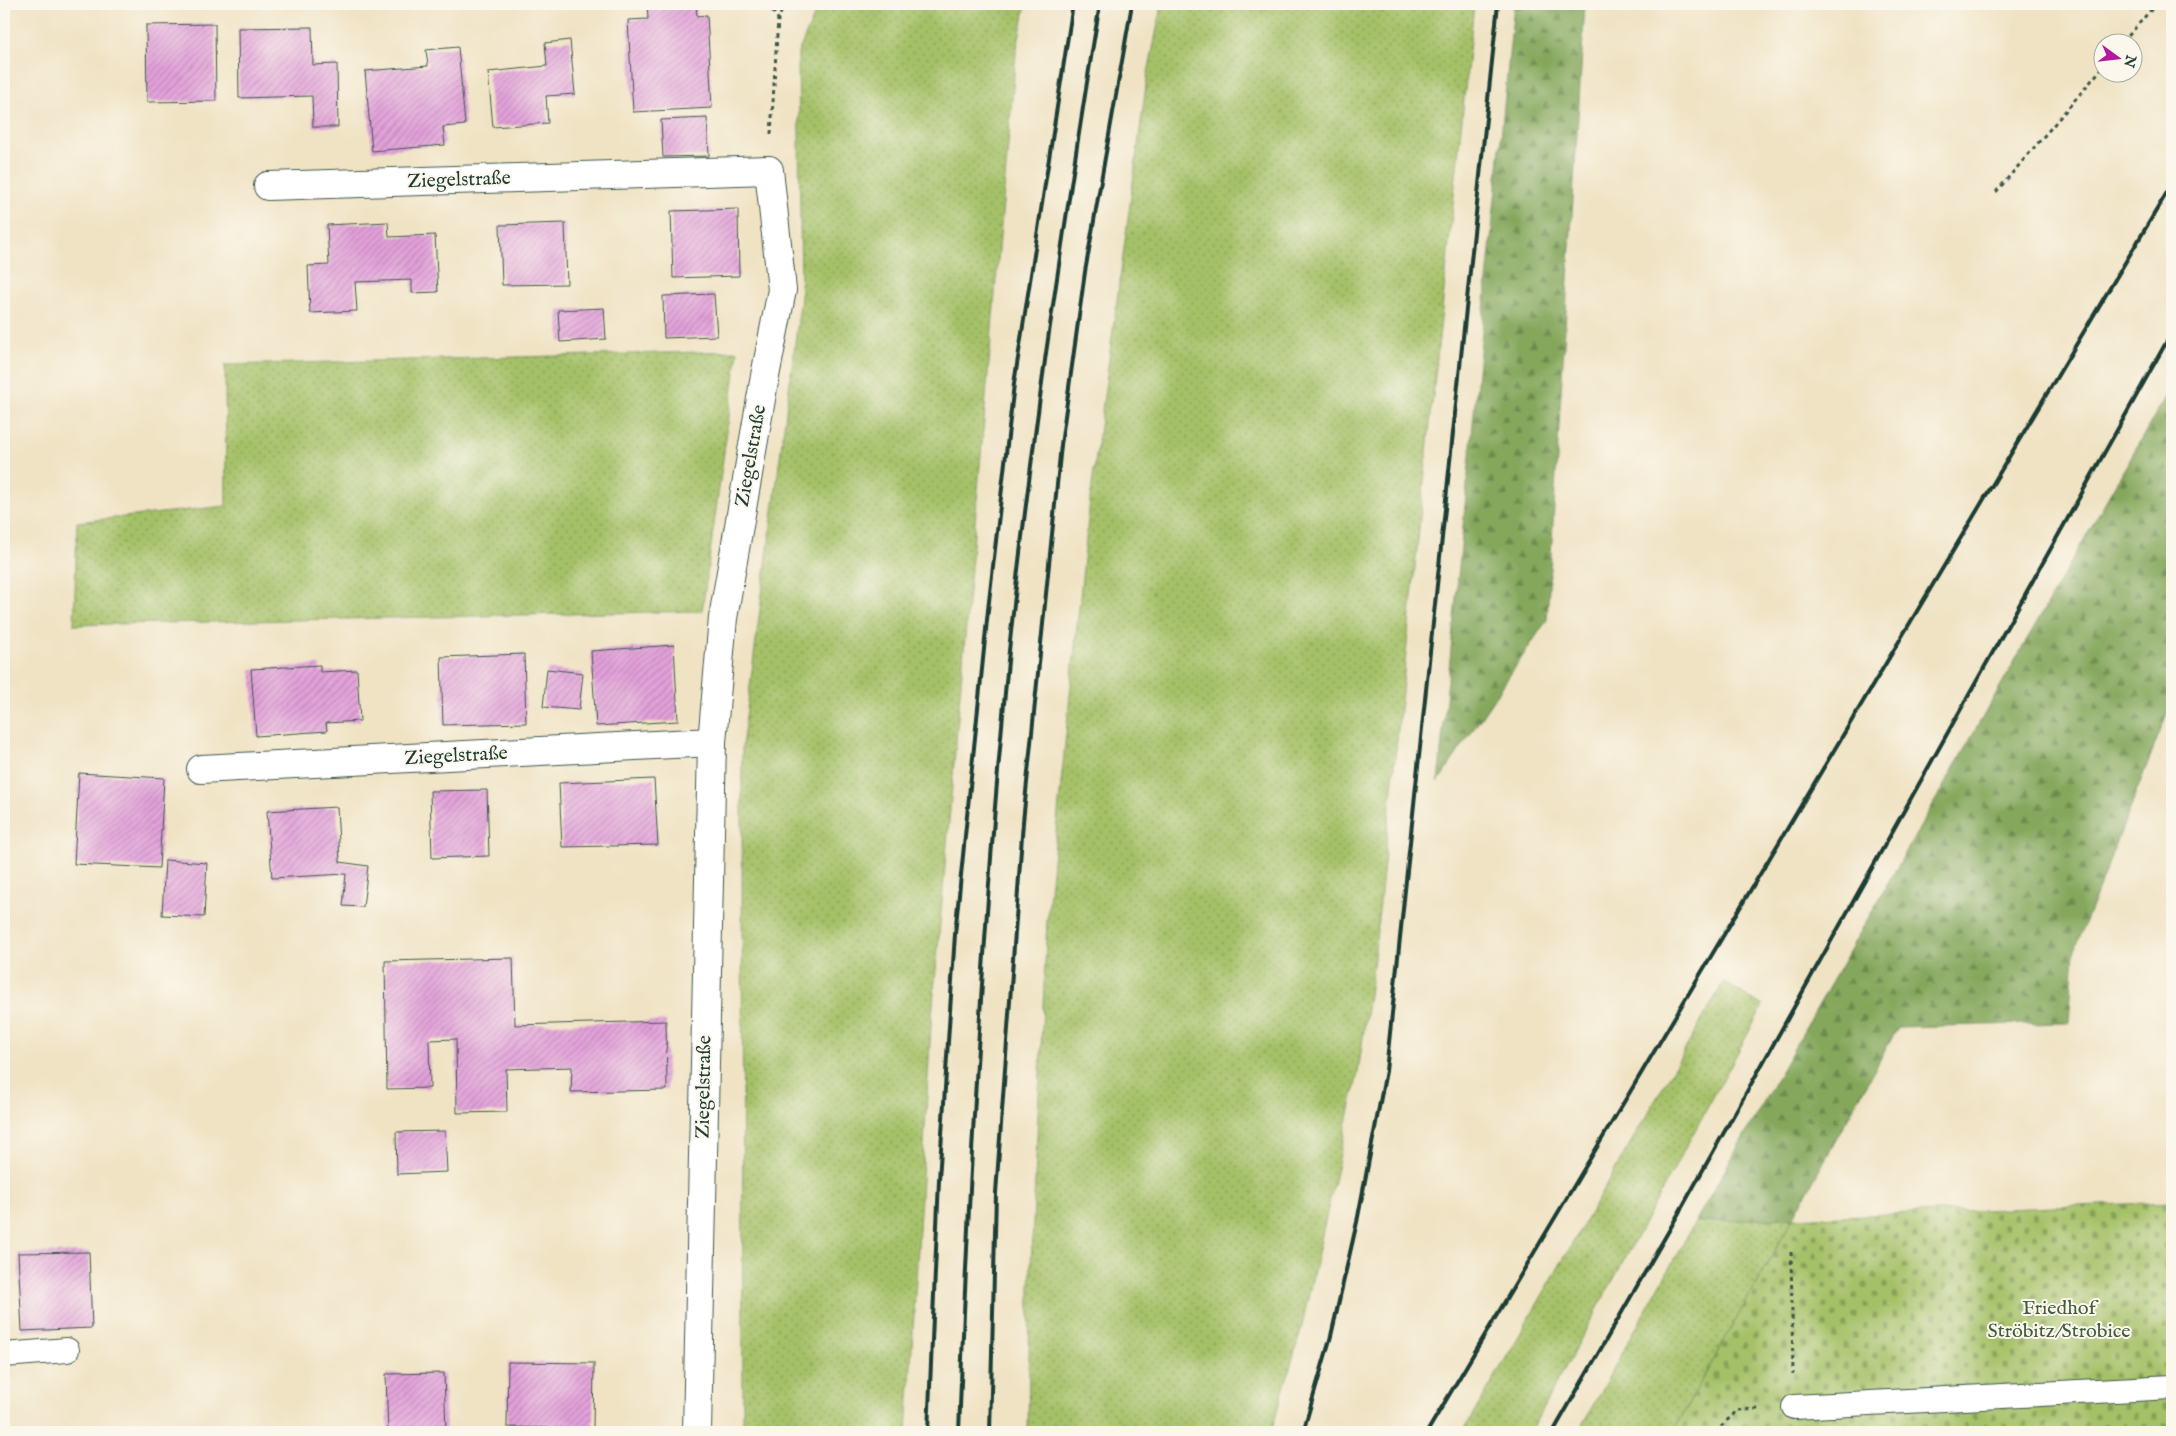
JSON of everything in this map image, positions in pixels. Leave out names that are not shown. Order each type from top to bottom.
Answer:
[{"type":"street","name":"Ziegelstraße","points":[[268,186],[769,170],[782,290],[765,376],[723,618],[712,742],[697,1432]]},
{"type":"street","name":"Ziegelstraße","points":[[201,769],[712,742]]},
{"type":"lane","points":[[4,1356],[67,1350]]},
{"type":"lane","points":[[1794,1407],[2172,1387]]},
{"type":"path","points":[[768,4],[778,19]]},
{"type":"path","points":[[769,170],[778,19],[785,4]]},
{"type":"path","points":[[2132,32],[2156,4]]},
{"type":"path","points":[[1996,192],[2094,78]]},
{"type":"path","points":[[1715,1432],[1738,1410],[1794,1407],[1791,1252]]},
{"type":"green space","points":[[819,4],[1026,4],[1016,53],[931,1027],[907,1432],[743,1432],[742,747],[801,297],[798,53]]},
{"type":"green space","points":[[1162,4],[1474,4],[1374,959],[1358,1073],[1300,1334],[1271,1432],[1028,1432],[1030,1288],[1047,920],[1090,500],[1147,78]]},
{"type":"green space","points":[[1514,4],[1585,4],[1547,620],[1438,782]]},
{"type":"green space","points":[[738,351],[702,611],[74,625],[77,522],[226,506],[225,365]]},
{"type":"green space","points":[[2172,385],[2172,701],[2074,952],[2069,1023],[1898,1027],[1793,1218],[1695,1222]]},
{"type":"green space","points":[[1724,982],[1763,1006],[1530,1432],[1463,1432]]},
{"type":"green space","name":"Friedhof Ströbitz/Strobice","points":[[2172,1202],[2172,1432],[1673,1432],[1793,1218]]},
{"type":"green space","points":[[1793,1218],[1673,1432],[1578,1432],[1695,1222]]},
{"type":"building","points":[[647,4],[696,4],[697,16],[707,15],[712,108],[633,112],[628,20],[648,19]]},
{"type":"building","points":[[215,24],[216,101],[147,102],[146,25]]},
{"type":"building","points":[[312,27],[313,65],[337,64],[338,127],[313,127],[312,96],[239,98],[238,28]]},
{"type":"building","points":[[570,40],[575,94],[546,96],[548,123],[493,127],[488,72],[547,66],[545,43]]},
{"type":"building","points":[[458,47],[465,125],[443,127],[445,145],[372,151],[365,71],[428,66],[426,50]]},
{"type":"building","points":[[707,118],[709,156],[663,157],[661,120]]},
{"type":"building","points":[[738,209],[739,276],[673,278],[671,211]]},
{"type":"building","points":[[388,222],[389,237],[435,235],[438,292],[412,293],[412,280],[355,282],[357,311],[310,313],[308,266],[329,265],[327,225]]},
{"type":"building","points":[[565,223],[567,284],[502,285],[500,225]]},
{"type":"building","points":[[714,294],[717,336],[664,338],[663,296]]},
{"type":"building","points":[[604,308],[606,339],[560,342],[558,310]]},
{"type":"building","points":[[674,645],[678,721],[596,726],[591,651]]},
{"type":"building","points":[[524,654],[526,723],[443,725],[441,657]]},
{"type":"building","points":[[320,665],[320,672],[357,670],[360,721],[326,723],[327,731],[256,736],[251,669]]},
{"type":"building","points":[[547,669],[583,673],[579,710],[543,707]]},
{"type":"building","points":[[79,773],[164,778],[159,868],[74,864]]},
{"type":"building","points":[[654,779],[658,845],[562,847],[559,783]]},
{"type":"building","points":[[487,790],[489,856],[432,858],[430,791]]},
{"type":"building","points":[[337,807],[340,862],[368,866],[363,907],[343,906],[346,874],[272,878],[267,811]]},
{"type":"building","points":[[165,860],[207,863],[204,917],[162,915]]},
{"type":"building","points":[[513,958],[515,1025],[666,1021],[667,1090],[571,1092],[572,1067],[506,1069],[507,1112],[457,1113],[456,1039],[429,1040],[430,1088],[387,1089],[385,961]]},
{"type":"building","points":[[445,1131],[447,1172],[397,1174],[396,1132]]},
{"type":"building","points":[[89,1252],[92,1328],[22,1331],[18,1253]]},
{"type":"building","points":[[508,1362],[594,1363],[593,1429],[507,1427]]},
{"type":"building","points":[[444,1373],[446,1432],[388,1432],[386,1374]]},
{"type":"railway","points":[[928,1432],[939,1180],[955,934],[988,610],[1014,384],[1073,4]]},
{"type":"railway","points":[[959,1432],[967,1239],[984,950],[1008,661],[1046,353],[1100,4]]},
{"type":"railway","points":[[990,1432],[996,1193],[1023,822],[1061,445],[1085,272],[1132,4]]},
{"type":"railway","points":[[1303,1432],[1331,1336],[1357,1222],[1386,1071],[1498,4]]},
{"type":"railway","points":[[1427,1432],[2172,184]]},
{"type":"railway","points":[[1553,1432],[1671,1227],[2172,332]]}]
